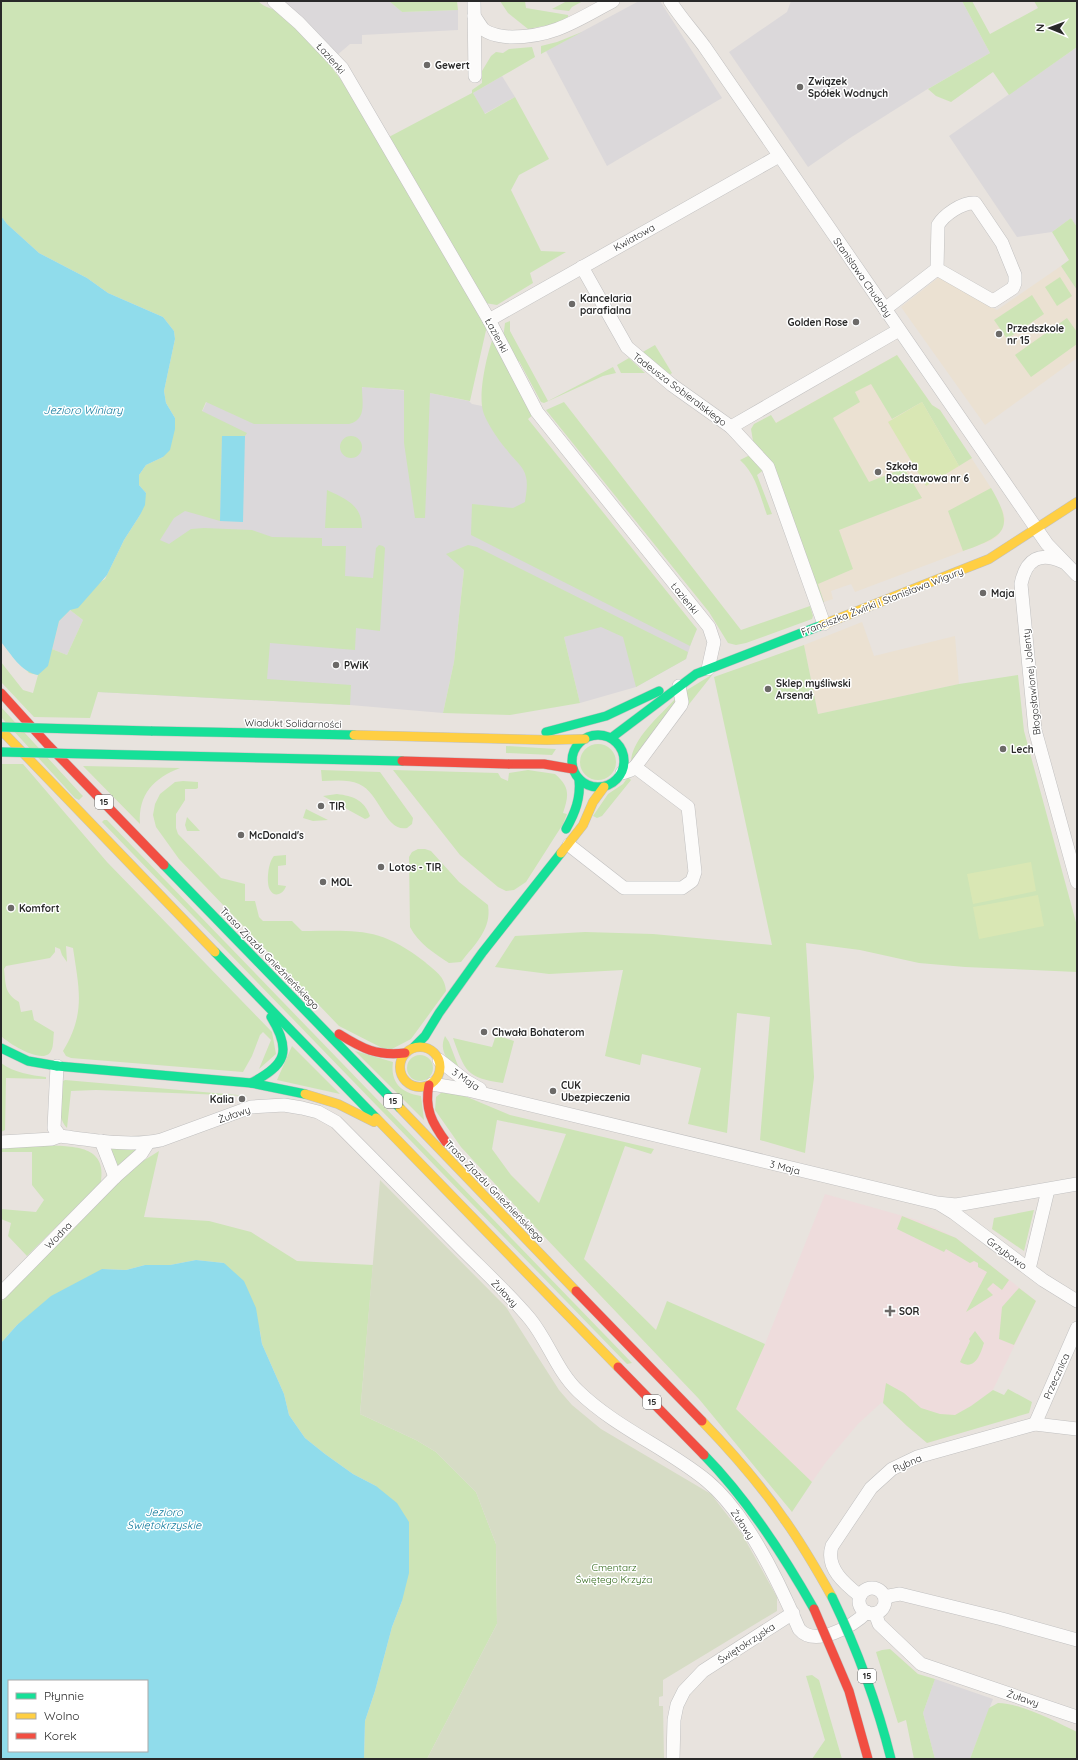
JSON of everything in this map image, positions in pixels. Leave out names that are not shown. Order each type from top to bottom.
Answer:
[{"type":"main road","name":"Franciszka Żwirki i Stanisława Wigury","points":[[611,738],[696,674],[989,559],[1077,502]]},
{"type":"main road","points":[[511,738],[561,729],[606,716],[696,674]]},
{"type":"main road","name":"Franciszka Żwirki i Stanisława Wigury","points":[[645,723],[676,689]]},
{"type":"main road","name":"Trasa Zjazdu Gnieźnieńskiego","points":[[1,693],[49,746],[727,1447],[784,1518],[811,1560],[832,1597],[847,1627],[870,1686],[891,1759]]},
{"type":"main road","name":"Wiadukt Solidarności","points":[[1,729],[511,738],[548,740],[585,739]]},
{"type":"main road","name":"15","points":[[1,729],[76,809],[245,981],[720,1472],[745,1501],[790,1566],[814,1609],[849,1691],[868,1759]]},
{"type":"main road","points":[[294,998],[337,1033],[367,1051],[378,1055],[390,1056],[405,1053],[414,1047],[425,1036],[439,1013],[457,990],[482,953],[583,825],[593,802],[604,787],[618,779],[622,773],[625,763],[623,753],[616,742],[611,738],[595,735],[580,742],[574,752],[572,757],[573,769],[579,780],[580,793],[577,807],[543,875]]},
{"type":"main road","points":[[623,753],[631,741]]},
{"type":"main road","points":[[1,752],[544,764],[573,769]]},
{"type":"main road","points":[[579,780],[588,786],[604,787]]},
{"type":"main road","points":[[245,981],[274,1022],[283,1041],[284,1053],[281,1062],[276,1069],[266,1076],[251,1083]]},
{"type":"main road","points":[[444,1024],[457,990]]},
{"type":"main road","points":[[438,1040],[439,1073],[430,1085],[426,1102],[432,1124],[493,1205]]},
{"type":"main road","points":[[414,1047],[429,1048],[438,1057]]},
{"type":"main road","points":[[1,1048],[12,1056],[26,1061],[57,1066],[251,1083],[315,1096],[338,1104],[389,1130]]},
{"type":"main road","points":[[405,1053],[400,1064],[402,1076],[411,1085],[417,1087],[430,1085]]},
{"type":"street","name":"Łazienki","points":[[274,1],[299,23],[342,68],[490,320],[536,412],[709,627],[714,642],[708,669]]},
{"type":"street","points":[[474,1],[475,76]]},
{"type":"street","points":[[474,16],[484,30],[503,37],[524,37],[545,34],[564,27],[612,1]]},
{"type":"street","name":"Stanisława Chudoby","points":[[670,1],[678,15],[689,26],[1036,529],[1063,562],[1077,575]]},
{"type":"street","name":"Stanisława Chudoby","points":[[682,1],[689,26]]},
{"type":"street","name":"Kwiatowa","points":[[490,320],[582,266],[779,156]]},
{"type":"street","points":[[975,203],[1002,243],[1016,275],[1013,288],[993,301],[937,270],[938,226],[941,221],[964,204],[975,203]]},
{"type":"street","name":"Tadeusza Sobieralskiego","points":[[582,266],[627,348],[672,385],[731,427],[768,467],[824,624]]},
{"type":"street","points":[[885,309],[937,270]]},
{"type":"street","name":"Tadeusza Sobieralskiego","points":[[731,427],[899,330]]},
{"type":"street","name":"Błogosławionej Jolenty","points":[[1063,562],[1054,558],[1039,558],[1031,562],[1027,567],[1021,584],[1035,730],[1077,882]]},
{"type":"street","points":[[622,773],[635,767],[681,705],[682,702],[676,689]]},
{"type":"street","points":[[568,844],[624,888],[682,888],[692,881],[695,872],[688,806],[635,767]]},
{"type":"street","name":"3 Maja","points":[[438,1057],[466,1081],[494,1097]]},
{"type":"street","points":[[57,1066],[54,1128],[60,1136]]},
{"type":"street","name":"3 Maja","points":[[430,1085],[494,1097],[937,1203],[956,1205],[1077,1184]]},
{"type":"street","name":"Żuławy","points":[[1,1142],[52,1139],[60,1136],[101,1141],[148,1143],[161,1140],[252,1107],[284,1105],[318,1112],[336,1122],[530,1319],[561,1369],[577,1390],[597,1408],[683,1464],[708,1482],[720,1493],[752,1536],[793,1613]]},
{"type":"street","points":[[101,1141],[115,1177]]},
{"type":"street","name":"Wodna","points":[[1,1293],[115,1177],[141,1154],[148,1143]]},
{"type":"street","points":[[1029,1269],[1048,1190]]},
{"type":"street","name":"Grzybowo","points":[[937,1203],[954,1213],[1043,1280],[1077,1301]]},
{"type":"street","name":"Przecznica","points":[[1035,1424],[1077,1328]]},
{"type":"street","name":"Rybna","points":[[860,1596],[833,1570],[830,1552],[832,1546],[871,1488],[892,1469],[917,1458],[1035,1424],[1077,1429]]},
{"type":"street","points":[[871,1613],[860,1606],[860,1596],[865,1590],[876,1589],[882,1593],[885,1600]]},
{"type":"street","points":[[793,1613],[803,1633],[818,1637],[835,1632],[854,1623],[882,1608],[888,1596],[900,1594],[1002,1619],[1077,1640]]},
{"type":"street","name":"Świętokrzyska","points":[[673,1759],[674,1720],[677,1705],[684,1691],[703,1671],[793,1613]]},
{"type":"street","name":"Żuławy","points":[[871,1613],[879,1624],[921,1664],[1077,1717]]},
{"type":"shaded area","points":[[282,1],[389,1],[402,12],[458,10],[458,30],[362,35],[362,44],[350,44],[336,56]]},
{"type":"shaded area","points":[[639,1],[660,1],[722,98],[607,166],[546,51]]},
{"type":"shaded area","points":[[791,1],[962,1],[990,53],[926,90],[850,138],[808,167],[729,52],[787,12]]},
{"type":"shaded area","points":[[1077,47],[1077,227],[1071,218],[1052,232],[1017,237],[949,136]]},
{"type":"shaded area","points":[[502,76],[515,97],[484,114],[473,93]]},
{"type":"shaded area","name":"Przedszkole nr 15","points":[[1061,266],[1077,290],[1077,358],[985,425],[901,307],[939,277],[997,310]]},
{"type":"shaded area","name":"Szkoła Podstawowa nr 6","points":[[897,355],[932,405],[940,410],[991,488],[1003,511],[1005,519],[1003,527],[998,536],[990,541],[855,592],[851,584],[831,591],[833,599],[824,602],[761,431]]},
{"type":"shaded area","points":[[366,387],[430,393],[469,401],[472,404],[482,406],[501,405],[695,631],[686,659],[636,687],[580,703],[564,637],[600,626],[464,570],[454,662],[443,713],[350,705],[98,692],[145,536],[208,399]]},
{"type":"shaded area","points":[[70,610],[83,620],[67,655],[52,649],[59,621]]},
{"type":"shaded area","points":[[862,622],[874,656],[955,636],[959,684],[818,714],[804,645]]},
{"type":"shaded area","points":[[825,1194],[921,1221],[956,1238],[1036,1301],[974,1429],[927,1443],[882,1402],[858,1424],[826,1462],[812,1482],[736,1409],[765,1344]]},
{"type":"shaded area","points":[[935,1679],[993,1699],[970,1759],[935,1759],[923,1713]]},
{"type":"green space","points":[[1,1],[258,1],[264,6],[279,12],[299,29],[342,81],[487,326],[470,401],[430,393],[425,518],[415,518],[404,443],[404,390],[362,387],[363,404],[361,414],[355,422],[349,424],[254,424],[206,402],[202,411],[247,433],[245,436],[222,436],[220,521],[185,511],[174,518],[160,540],[169,544],[191,529],[204,528],[252,530],[272,537],[322,538],[322,546],[346,546],[345,576],[373,578],[376,548],[379,545],[383,546],[385,548],[380,631],[356,628],[355,650],[270,643],[267,679],[351,685],[350,705],[98,692],[90,718],[34,717],[1,682],[1,662],[23,690],[33,693],[38,675],[29,673],[1,641],[105,579],[124,540],[140,515],[146,493],[139,485],[139,475],[146,465],[163,457],[175,418],[166,403],[164,391],[175,339],[174,331],[163,317],[108,293],[87,278],[39,253],[7,224],[1,216]],"holes":[[[70,610],[83,620],[67,655],[52,649],[59,621]]]},
{"type":"green space","points":[[389,1],[457,1],[458,10],[402,12]]},
{"type":"green space","points":[[500,1],[525,1],[526,8],[568,15],[568,18],[559,23],[528,29],[508,13]]},
{"type":"green space","points":[[567,1],[583,1],[572,7],[569,11],[552,9]]},
{"type":"green space","points":[[962,1],[972,1],[990,34],[1038,8],[1034,1],[1077,1],[1077,47],[1009,95],[993,72],[951,102],[936,96],[928,89],[990,53]]},
{"type":"green space","points":[[582,32],[541,54],[541,46],[557,42]]},
{"type":"green space","points":[[532,47],[535,57],[473,93],[485,114],[515,97],[549,159],[519,175],[511,190],[541,251],[566,252],[530,273],[533,283],[497,305],[485,303],[387,138],[472,93],[472,90],[482,83],[482,74],[476,74],[476,72],[482,71],[491,56],[496,52],[503,53],[509,49]]},
{"type":"green space","points":[[1071,218],[1077,227],[1077,290],[1061,266],[1069,260],[1052,232]]},
{"type":"green space","points":[[1060,277],[1072,296],[1057,306],[1045,287]]},
{"type":"green space","points":[[1032,295],[1044,314],[1007,339],[994,320]]},
{"type":"green space","points":[[1067,318],[1077,332],[1077,344],[1031,377],[1015,355]]},
{"type":"green space","points":[[510,321],[510,331],[548,401],[613,367],[616,373],[603,376],[544,403],[541,402],[519,361],[515,364],[503,339],[505,323]]},
{"type":"green space","points":[[494,335],[534,414],[528,419],[697,629],[690,646],[471,535],[472,504],[513,508],[525,502],[527,486],[527,480],[523,469],[497,437],[483,411],[482,384],[486,362]]},
{"type":"green space","points":[[655,345],[672,373],[668,376],[641,353]]},
{"type":"green space","points":[[897,355],[932,405],[940,410],[972,458],[959,466],[922,402],[892,419],[871,384],[855,392],[860,402],[833,418],[869,482],[904,468],[922,498],[839,530],[853,569],[818,584],[824,602],[820,603],[753,441],[751,429],[754,424],[771,415],[776,423]]},
{"type":"green space","points":[[629,358],[645,373],[621,373],[617,365]]},
{"type":"green space","points":[[564,402],[741,630],[810,606],[813,616],[812,619],[746,643],[736,645],[728,643],[709,612],[546,410]]},
{"type":"green space","points":[[922,402],[959,466],[926,486],[888,422]]},
{"type":"green space","points":[[351,436],[359,439],[362,447],[359,455],[351,458],[343,455],[340,447],[343,439]]},
{"type":"green space","points":[[748,456],[753,457],[765,469],[757,475],[772,514],[767,515],[754,479],[740,460]]},
{"type":"green space","points":[[991,488],[1003,513],[1004,522],[1002,530],[988,541],[963,551],[948,511]]},
{"type":"green space","points":[[327,490],[340,496],[356,508],[361,520],[362,528],[325,528]]},
{"type":"green space","points":[[468,545],[477,547],[688,652],[686,659],[636,687],[623,637],[601,627],[564,637],[580,703],[510,715],[443,713],[454,662],[464,570],[446,554]]},
{"type":"green space","points":[[804,645],[818,714],[959,684],[1018,675],[1024,731],[1077,926],[1077,972],[965,967],[919,963],[860,950],[806,943],[814,1077],[805,1153],[760,1140],[770,1017],[737,1013],[727,1133],[688,1124],[701,1068],[642,1054],[640,1065],[605,1056],[623,970],[549,974],[495,967],[515,936],[585,932],[653,934],[772,945],[714,677]]},
{"type":"green space","points":[[713,674],[686,708],[685,697],[687,690]]},
{"type":"green space","points":[[675,699],[677,700],[631,762],[636,744],[641,736]]},
{"type":"green space","points":[[1,707],[83,796],[79,800],[75,798],[1,717]]},
{"type":"green space","points":[[601,744],[611,749],[615,755],[615,769],[611,775],[605,779],[595,780],[585,775],[581,769],[580,759],[585,749],[591,745]]},
{"type":"green space","points":[[506,746],[556,749],[552,755],[506,753]]},
{"type":"green space","points":[[1,764],[23,764],[107,862],[272,1032],[276,1054],[259,1069],[271,1040],[263,1032],[260,1035],[252,1056],[243,1072],[71,1058],[66,1056],[63,1051],[75,1025],[78,1013],[79,989],[73,948],[66,946],[67,962],[60,949],[55,947],[55,952],[50,958],[6,966],[4,969],[8,992],[19,1002],[21,1012],[32,1010],[34,1020],[54,1032],[51,1051],[47,1055],[34,1055],[18,1048],[1,1036]]},
{"type":"green space","points":[[83,766],[180,768],[162,777],[150,788],[142,804],[140,824]]},
{"type":"green space","points":[[321,770],[380,772],[413,818],[412,824],[407,828],[399,828],[393,824],[366,789],[359,784],[350,781],[322,781]]},
{"type":"green space","points":[[393,770],[498,773],[501,778],[508,781],[509,773],[528,770],[555,774],[566,787],[567,796],[563,813],[567,814],[563,824],[526,882],[514,890],[506,891],[498,887],[460,855]]},
{"type":"green space","points":[[628,777],[631,780],[602,816],[597,818],[593,816],[608,794],[623,784]]},
{"type":"green space","points":[[175,782],[198,782],[198,788],[185,789],[185,800],[176,814],[176,828],[178,834],[221,878],[245,884],[245,901],[255,901],[259,917],[263,921],[292,921],[302,931],[353,931],[380,936],[409,950],[439,974],[444,981],[446,991],[411,1039],[388,1051],[339,1026],[179,859],[156,827],[153,815],[155,804],[160,794]]},
{"type":"green space","points":[[337,794],[348,796],[357,800],[365,806],[370,816],[365,819],[323,796]]},
{"type":"green space","points":[[306,809],[328,820],[313,821],[303,818]]},
{"type":"green space","points":[[187,817],[200,831],[187,831],[185,825]]},
{"type":"green space","points":[[107,820],[632,1363],[627,1364],[102,822]]},
{"type":"green space","points":[[418,849],[431,851],[459,882],[488,905],[489,914],[485,929],[461,962],[449,963],[438,956],[422,943],[410,927],[409,857],[412,852]]},
{"type":"green space","points":[[286,855],[286,865],[278,866],[278,885],[286,886],[281,893],[277,895],[272,893],[268,883],[270,863],[274,856]]},
{"type":"green space","points":[[1031,862],[1036,891],[973,904],[967,874]]},
{"type":"green space","points":[[1038,895],[1044,926],[979,939],[973,907]]},
{"type":"green space","points":[[496,1035],[514,1041],[503,1083],[481,1078],[469,1071],[464,1065],[453,1038],[492,1047]]},
{"type":"green space","points":[[445,1036],[449,1042],[460,1071],[452,1064],[444,1052],[443,1042]]},
{"type":"green space","points":[[292,1046],[340,1094],[277,1080]]},
{"type":"green space","points":[[355,1051],[393,1062],[393,1075],[398,1085],[408,1092],[421,1096],[424,1120]]},
{"type":"green space","points":[[420,1055],[429,1059],[433,1068],[429,1077],[420,1081],[411,1077],[407,1068],[411,1059]]},
{"type":"green space","points":[[1,1063],[17,1071],[46,1077],[46,1079],[6,1078],[5,1130],[1,1132]]},
{"type":"green space","points":[[65,1080],[249,1096],[96,1090],[71,1091],[67,1128],[61,1118],[60,1112],[62,1082]]},
{"type":"green space","points":[[449,1091],[460,1094],[510,1115],[654,1149],[651,1154],[625,1146],[584,1259],[656,1330],[667,1301],[765,1344],[736,1409],[812,1482],[792,1512],[699,1399],[461,1147],[435,1110],[436,1097],[441,1093]],"holes":[[[497,1120],[566,1134],[539,1203],[511,1175],[492,1149]]]},
{"type":"green space","points":[[48,1145],[78,1148],[86,1150],[94,1155],[99,1161],[102,1170],[101,1182],[27,1256],[8,1236],[11,1223],[1,1219],[1,1209],[36,1212],[44,1200],[32,1185],[32,1152],[1,1152],[1,1146]]},
{"type":"green space","points":[[112,1147],[135,1148],[136,1152],[119,1167],[116,1166],[110,1151]]},
{"type":"green space","points":[[159,1151],[144,1217],[209,1221],[251,1232],[297,1261],[373,1265],[360,1414],[416,1440],[436,1452],[476,1492],[496,1544],[497,1624],[427,1759],[364,1759],[365,1721],[375,1691],[392,1627],[402,1601],[376,1486],[353,1474],[305,1438],[289,1415],[284,1394],[262,1344],[260,1331],[224,1263],[196,1260],[170,1265],[145,1265],[126,1270],[103,1269],[17,1325],[1,1343],[1,1302],[135,1166]]},
{"type":"green space","name":"Cmentarz Świętego Krzyża","points":[[380,1180],[506,1307],[559,1390],[572,1405],[601,1429],[711,1494],[742,1534],[777,1597],[777,1611],[663,1680],[663,1696],[659,1697],[659,1706],[663,1706],[664,1759],[427,1759],[497,1624],[496,1544],[476,1492],[436,1452],[416,1440],[360,1414]]},
{"type":"green space","points":[[1034,1210],[1024,1251],[992,1229],[994,1218]]},
{"type":"green space","points":[[902,1216],[956,1238],[1009,1280],[1002,1290],[993,1283],[987,1289],[993,1295],[966,1312],[987,1272],[978,1267],[978,1263],[974,1261],[970,1263],[946,1249],[944,1252],[897,1229]]},
{"type":"green space","points":[[1019,1288],[1036,1301],[1014,1345],[999,1339],[1002,1307]]},
{"type":"green space","points":[[975,1331],[984,1343],[979,1357],[970,1365],[965,1364],[960,1362],[970,1341],[969,1339]]},
{"type":"green space","points":[[886,1383],[904,1393],[921,1408],[940,1414],[955,1415],[971,1406],[993,1390],[1004,1395],[1008,1389],[1032,1402],[1029,1413],[927,1443],[883,1403]]},
{"type":"green space","points":[[890,1649],[918,1674],[935,1679],[923,1713],[935,1759],[914,1759],[906,1720],[898,1723],[876,1652]]},
{"type":"green space","points":[[812,1675],[819,1680],[842,1759],[812,1759],[825,1740],[806,1676]]},
{"type":"green space","points":[[998,1703],[1017,1706],[1028,1710],[1049,1718],[1077,1732],[1077,1759],[970,1759],[989,1708]]},
{"type":"water","name":"Jezioro Winiary","points":[[1,216],[7,224],[39,253],[87,278],[108,293],[163,317],[174,331],[175,339],[164,391],[166,403],[175,418],[175,429],[170,450],[163,457],[146,465],[139,475],[139,485],[146,493],[145,505],[140,515],[124,540],[107,575],[78,608],[70,610],[59,621],[48,666],[38,675],[21,666],[1,642]]},
{"type":"water","points":[[222,436],[245,436],[243,522],[220,521]]},
{"type":"water","name":"Jezioro Świętokrzyskie","points":[[196,1260],[224,1263],[244,1281],[256,1308],[262,1344],[284,1394],[289,1415],[305,1438],[353,1474],[376,1486],[397,1503],[409,1522],[409,1573],[402,1601],[392,1627],[375,1691],[365,1721],[364,1759],[1,1759],[1,1343],[17,1325],[51,1296],[102,1269],[126,1270],[145,1265],[170,1265]]},
{"type":"traffic: fast","points":[[611,738],[696,674],[822,625]]},
{"type":"traffic: fast","points":[[546,732],[606,716],[659,691]]},
{"type":"traffic: fast","points":[[1,727],[151,731]]},
{"type":"traffic: fast","points":[[151,731],[354,735]]},
{"type":"traffic: fast","points":[[593,735],[603,735],[617,742],[624,756],[624,761],[624,766],[617,780],[603,787],[593,787],[583,783],[576,776],[572,766],[572,756],[576,746],[583,739],[593,735]]},
{"type":"traffic: fast","points":[[1,752],[402,761]]},
{"type":"traffic: fast","points":[[566,829],[577,805],[579,779]]},
{"type":"traffic: fast","points":[[414,1047],[425,1036],[439,1013],[482,953],[561,853]]},
{"type":"traffic: fast","points":[[164,865],[400,1108]]},
{"type":"traffic: fast","points":[[215,952],[376,1118]]},
{"type":"traffic: fast","points":[[251,1083],[272,1070],[282,1056],[282,1039],[271,1017]]},
{"type":"traffic: fast","points":[[1,1048],[28,1061],[57,1066]]},
{"type":"traffic: fast","points":[[57,1066],[251,1083],[305,1094]]},
{"type":"traffic: fast","points":[[704,1455],[735,1490],[764,1528],[814,1609]]},
{"type":"traffic: fast","points":[[832,1597],[866,1676],[891,1759]]},
{"type":"traffic: slow","points":[[822,625],[989,559],[1077,502]]},
{"type":"traffic: slow","points":[[1,730],[215,952]]},
{"type":"traffic: slow","points":[[354,735],[547,740],[585,739]]},
{"type":"traffic: slow","points":[[561,853],[583,825],[593,802],[604,787]]},
{"type":"traffic: slow","points":[[424,1047],[431,1050],[437,1056],[440,1067],[439,1075],[431,1084],[424,1087],[416,1087],[409,1084],[401,1075],[400,1063],[403,1056],[412,1048],[424,1047]]},
{"type":"traffic: slow","points":[[305,1094],[338,1104],[374,1122]]},
{"type":"traffic: slow","points":[[400,1108],[576,1291]]},
{"type":"traffic: slow","points":[[376,1118],[618,1367]]},
{"type":"traffic: slow","points":[[702,1421],[745,1468],[775,1506],[791,1528],[832,1597]]},
{"type":"traffic: jam","points":[[1,693],[49,746],[164,865]]},
{"type":"traffic: jam","points":[[402,761],[508,764]]},
{"type":"traffic: jam","points":[[508,764],[544,764],[573,769]]},
{"type":"traffic: jam","points":[[339,1034],[355,1044],[370,1050],[395,1054],[405,1053]]},
{"type":"traffic: jam","points":[[429,1085],[428,1108],[430,1115],[446,1142]]},
{"type":"traffic: jam","points":[[576,1291],[702,1421]]},
{"type":"traffic: jam","points":[[618,1367],[704,1455]]},
{"type":"traffic: jam","points":[[814,1609],[849,1691],[868,1759]]},
{"type":"place","name":"Gewert","points":[[427,65]]},
{"type":"place","name":"Związek Spółek Wodnych","points":[[800,87]]},
{"type":"place","name":"Kancelaria parafialna","points":[[572,304]]},
{"type":"place","name":"Golden Rose","points":[[856,322]]},
{"type":"place","name":"Przedszkole nr 15","points":[[999,334]]},
{"type":"place","name":"Szkoła Podstawowa nr 6","points":[[878,472]]},
{"type":"place","name":"Maja","points":[[983,593]]},
{"type":"place","name":"PWiK","points":[[336,665]]},
{"type":"place","name":"Sklep myśliwski Arsenał","points":[[768,689]]},
{"type":"place","name":"Lech","points":[[1003,749]]},
{"type":"place","name":"TIR","points":[[321,806]]},
{"type":"place","name":"McDonald's","points":[[241,835]]},
{"type":"place","name":"Lotos - TIR","points":[[381,867]]},
{"type":"place","name":"MOL","points":[[323,882]]},
{"type":"place","name":"Komfort","points":[[11,908]]},
{"type":"place","name":"Chwała Bohaterom","points":[[484,1032]]},
{"type":"place","name":"CUK Ubezpieczenia","points":[[553,1091]]},
{"type":"place","name":"Kalia","points":[[242,1099]]},
{"type":"place","name":"SOR","points":[[890,1311]]}]
